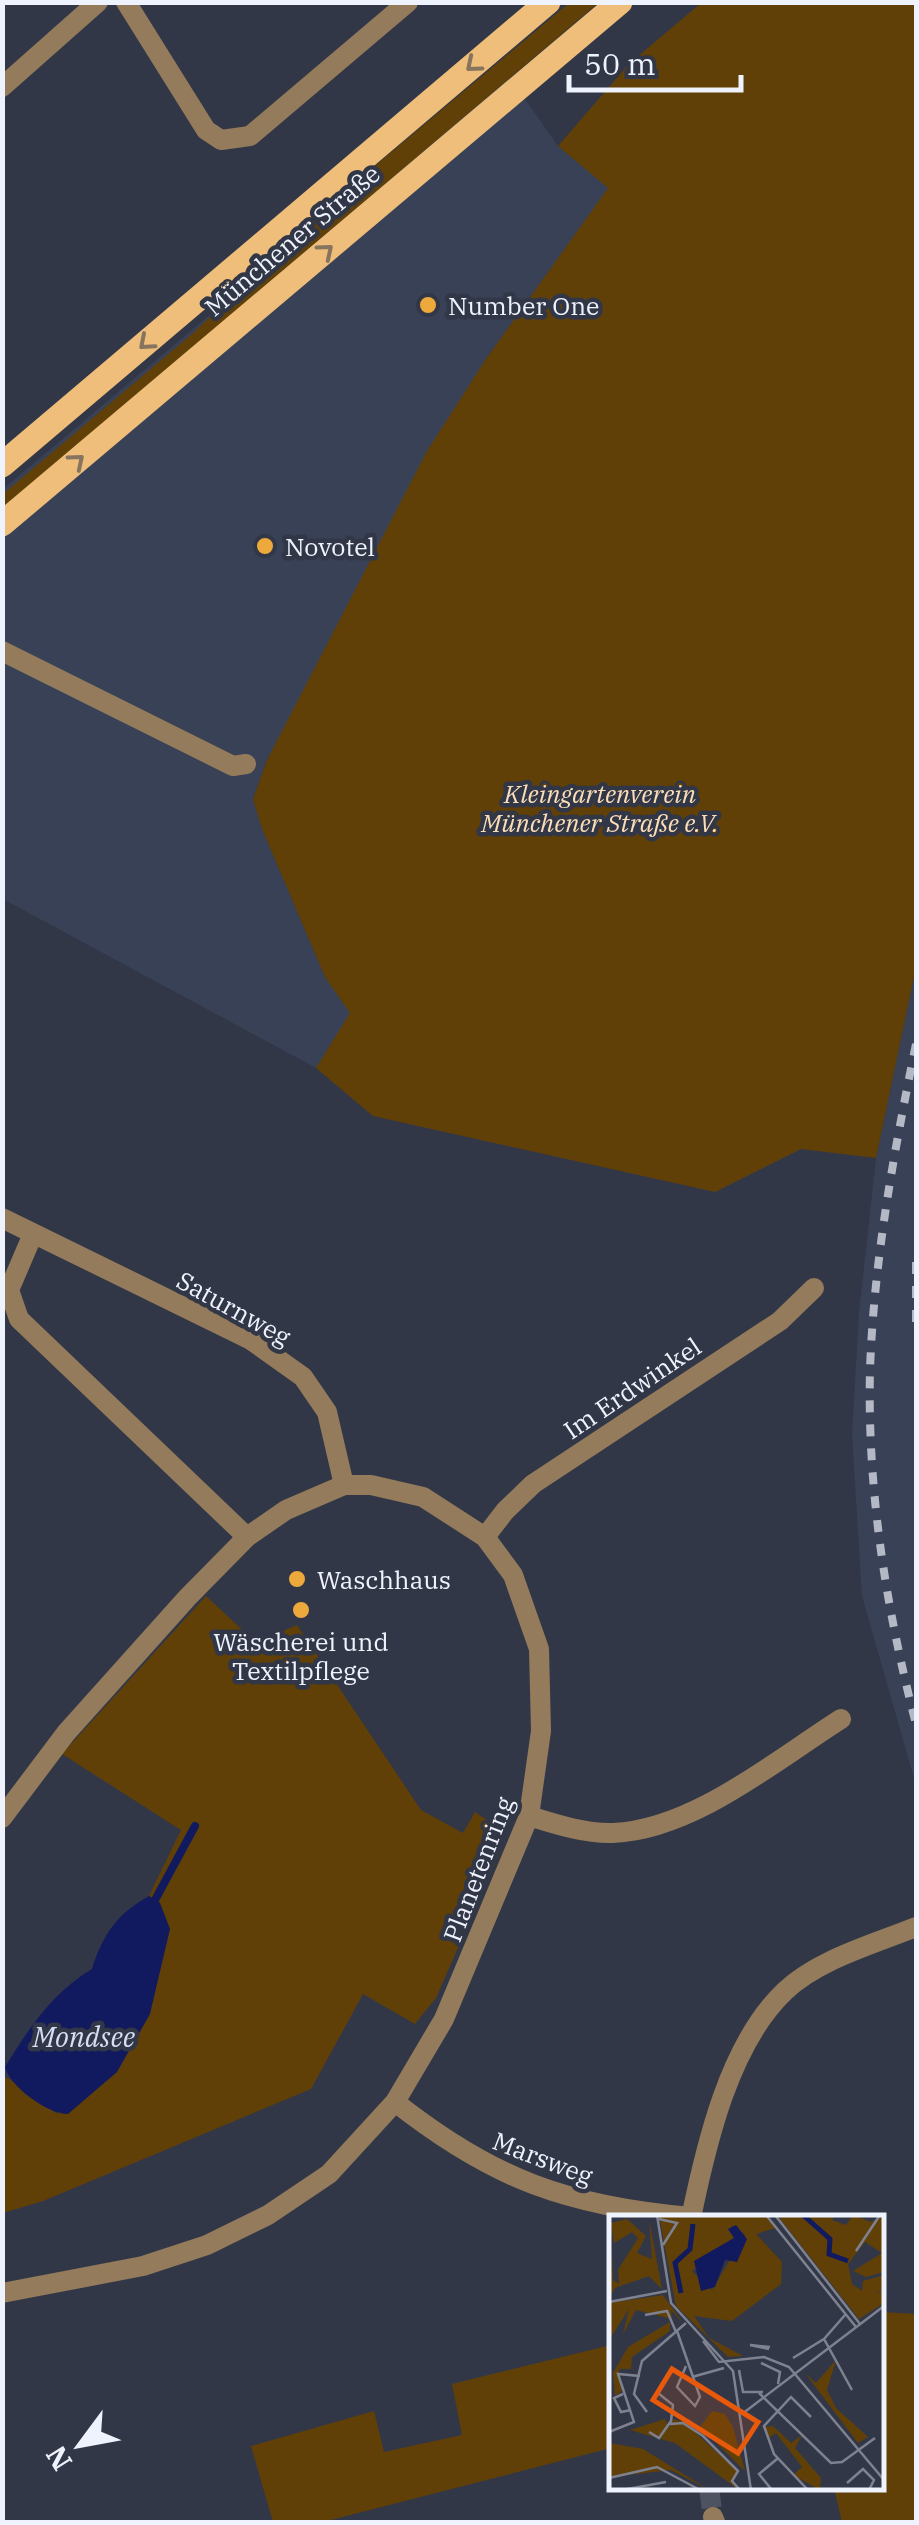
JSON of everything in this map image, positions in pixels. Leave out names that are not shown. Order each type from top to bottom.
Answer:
[{"type":"main road","name":"Münchener Straße","points":[[2,465],[548,2]]},
{"type":"main road","name":"Münchener Straße","points":[[2,524],[620,2]]},
{"type":"street","points":[[2,86],[98,2]]},
{"type":"street","points":[[126,2],[206,130],[221,140],[250,136],[408,2]]},
{"type":"street","points":[[2,650],[234,766],[246,764]]},
{"type":"street","name":"Saturnweg","points":[[2,1218],[251,1340],[303,1377],[327,1412],[344,1485]]},
{"type":"street","points":[[33,1234],[9,1290],[18,1320],[247,1537]]},
{"type":"street","name":"Im Erdwinkel","points":[[486,1537],[505,1511],[533,1484],[780,1320],[814,1288]]},
{"type":"street","name":"Planetenring","points":[[2,1818],[66,1733],[187,1598],[247,1537],[286,1510],[344,1485],[372,1485],[423,1497],[486,1537],[513,1576],[539,1649],[541,1731],[529,1816],[444,2019],[394,2102],[329,2174],[268,2215],[222,2238],[142,2266],[2,2293]]},
{"type":"street","points":[[529,1816],[559,1826],[610,1833],[651,1828],[704,1806],[841,1719]]},
{"type":"street","points":[[690,2215],[709,2135],[757,2025],[784,1992],[805,1977],[912,1929]]},
{"type":"street","name":"Marsweg","points":[[394,2102],[446,2142],[510,2176],[602,2207],[672,2215]]},
{"type":"shaded area","points":[[503,68],[558,146],[609,188],[486,359],[267,760],[253,798],[262,829],[325,977],[351,1013],[316,1068],[3,899],[2,490]]},
{"type":"shaded area","points":[[916,967],[916,1785],[862,1596],[852,1435],[859,1313],[876,1158]]},
{"type":"green space","points":[[569,3],[598,3],[3,508],[3,494],[192,334],[332,202]]},
{"type":"green space","name":"Kleingartenverein Münchener Straße e.V.","points":[[701,3],[916,3],[916,967],[876,1158],[801,1149],[715,1192],[373,1116],[316,1068],[350,1013],[325,977],[253,799],[267,760],[427,451],[486,359],[608,188],[558,146],[629,64]]},
{"type":"green space","points":[[206,1596],[253,1640],[263,1640],[297,1625],[421,1810],[463,1833],[475,1812],[500,1829],[500,1852],[436,1998],[415,2024],[363,1994],[311,2089],[43,2201],[3,2213],[3,2077],[57,2114],[160,1903],[149,1896],[181,1830],[62,1754]]},
{"type":"green space","points":[[884,2312],[916,2314],[916,2522],[842,2522],[834,2490],[884,2490]]},
{"type":"green space","points":[[609,2345],[609,2449],[323,2522],[273,2522],[251,2446],[374,2411],[384,2452],[462,2435],[452,2384]]},
{"type":"water","name":"Mondsee","points":[[149,1896],[160,1903],[170,1929],[150,2014],[117,2072],[68,2114],[50,2109],[22,2091],[5,2067],[53,2000],[92,1969],[113,1926]]},
{"type":"waterway","points":[[155,1900],[195,1826]]},
{"type":"tunnel","points":[[709,2490],[713,2517]]},
{"type":"railway","points":[[916,1044],[881,1246],[870,1369],[875,1504],[896,1637],[916,1724]]},
{"type":"railway","points":[[916,1262],[916,1333]]},
{"type":"place","name":"Number One","points":[[428,305]]},
{"type":"place","name":"Novotel","points":[[265,546]]},
{"type":"place","name":"Waschhaus","points":[[297,1579]]},
{"type":"place","name":"Wäscherei und Textilpflege","points":[[301,1610]]}]
